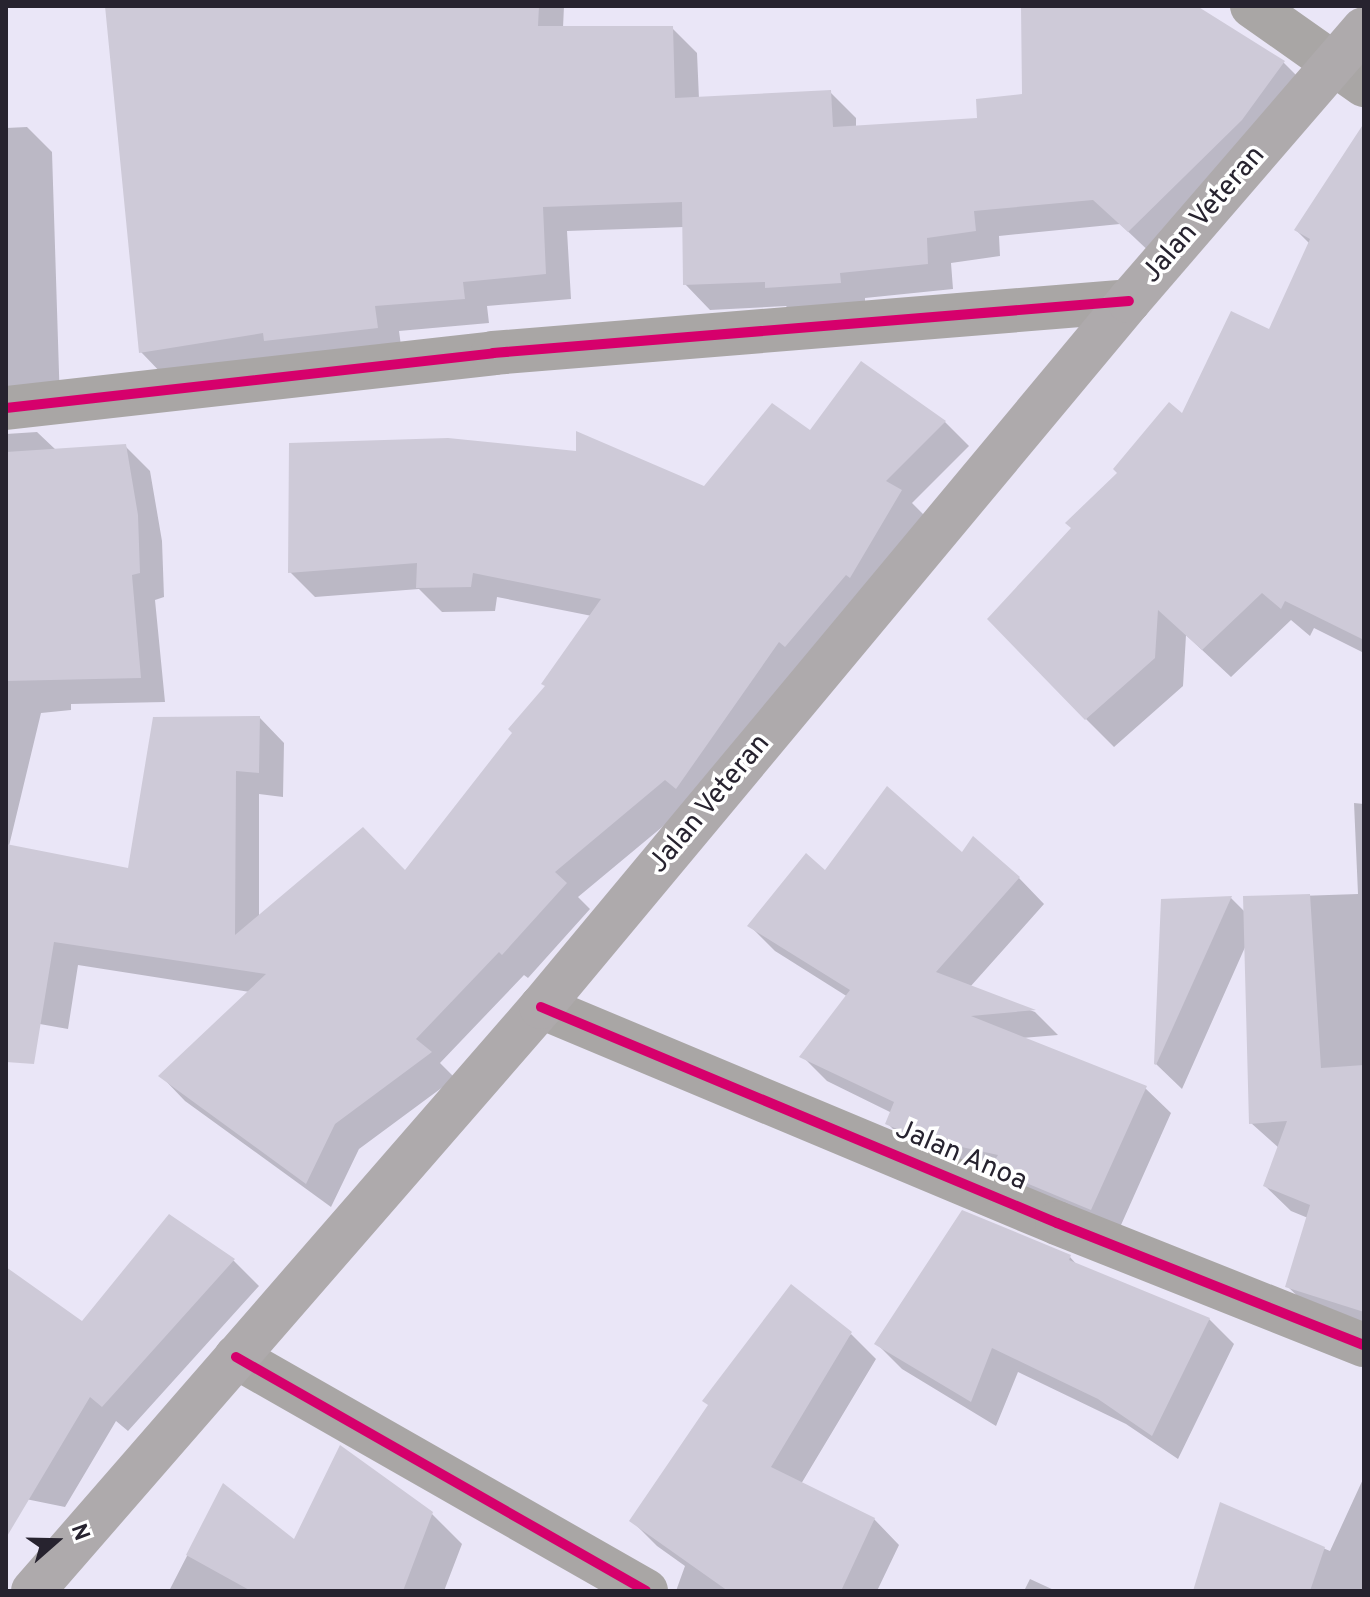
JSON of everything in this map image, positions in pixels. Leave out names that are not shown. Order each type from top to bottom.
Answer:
[{"type":"main road","name":"Jalan Veteran","points":[[6,1575],[41,1581],[541,1007],[1129,301],[1349,76],[1362,31]]},
{"type":"street","points":[[1252,6],[1349,76]]},
{"type":"street","points":[[6,408],[157,394],[493,353],[1129,301]]},
{"type":"street","name":"Jalan Anoa","points":[[541,1007],[1057,1223],[1364,1345]]},
{"type":"street","points":[[236,1357],[646,1591]]},
{"type":"building","points":[[105,6],[539,6],[538,26],[673,26],[675,98],[831,90],[833,127],[977,118],[976,99],[1022,94],[1021,6],[1197,6],[1285,61],[1242,120],[1128,232],[1093,200],[974,211],[976,231],[927,238],[928,264],[840,273],[841,283],[765,288],[765,282],[683,285],[682,202],[543,207],[546,274],[463,282],[465,299],[375,306],[378,328],[264,341],[263,333],[139,353]]},
{"type":"building","points":[[1364,123],[1364,640],[1285,601],[1281,609],[1262,593],[1202,650],[1158,610],[1155,658],[1085,720],[987,619],[1071,528],[1065,523],[1117,473],[1113,469],[1169,402],[1182,413],[1231,311],[1269,329],[1310,239],[1294,230]]},
{"type":"building","points":[[861,361],[946,421],[886,481],[902,490],[850,578],[846,575],[785,647],[779,642],[676,789],[665,780],[555,872],[567,883],[502,955],[499,952],[416,1039],[432,1052],[335,1124],[306,1184],[158,1076],[266,974],[54,942],[34,1064],[6,1062],[6,844],[128,868],[153,717],[260,716],[259,773],[236,771],[235,935],[363,827],[405,870],[512,733],[508,729],[545,686],[541,684],[601,599],[473,573],[471,587],[416,588],[417,563],[288,573],[289,443],[448,438],[576,451],[576,431],[704,486],[772,403],[810,430]]},
{"type":"building","points":[[126,444],[138,515],[140,573],[132,575],[141,678],[6,681],[6,452]]},
{"type":"building","points":[[887,786],[962,852],[973,836],[1020,877],[936,972],[1036,1010],[971,1016],[1147,1086],[1091,1210],[990,1168],[998,1155],[916,1137],[885,1124],[894,1102],[799,1057],[850,990],[747,926],[806,853],[825,870]]},
{"type":"building","points":[[1310,894],[1321,1068],[1364,1065],[1364,1312],[1285,1287],[1310,1205],[1263,1186],[1287,1121],[1249,1124],[1243,896]]},
{"type":"building","points":[[1232,896],[1156,1065],[1161,899]]},
{"type":"building","points":[[962,1210],[1071,1255],[1069,1260],[1210,1318],[1152,1436],[1098,1399],[992,1348],[971,1402],[874,1344]]},
{"type":"building","points":[[169,1214],[235,1259],[102,1407],[90,1397],[6,1538],[6,1267],[82,1321]]},
{"type":"building","points":[[791,1284],[852,1332],[771,1467],[875,1518],[841,1591],[728,1591],[629,1521],[708,1405],[702,1401]]},
{"type":"building","points":[[340,1445],[433,1512],[403,1591],[251,1591],[186,1555],[223,1483],[294,1539]]},
{"type":"building","points":[[1220,1502],[1325,1547],[1310,1591],[1193,1591]]},
{"type":"cycle path","points":[[6,408],[493,353],[1129,301]]},
{"type":"cycle path","points":[[541,1007],[1057,1223],[1364,1345]]},
{"type":"cycle path","points":[[236,1357],[646,1591]]}]
